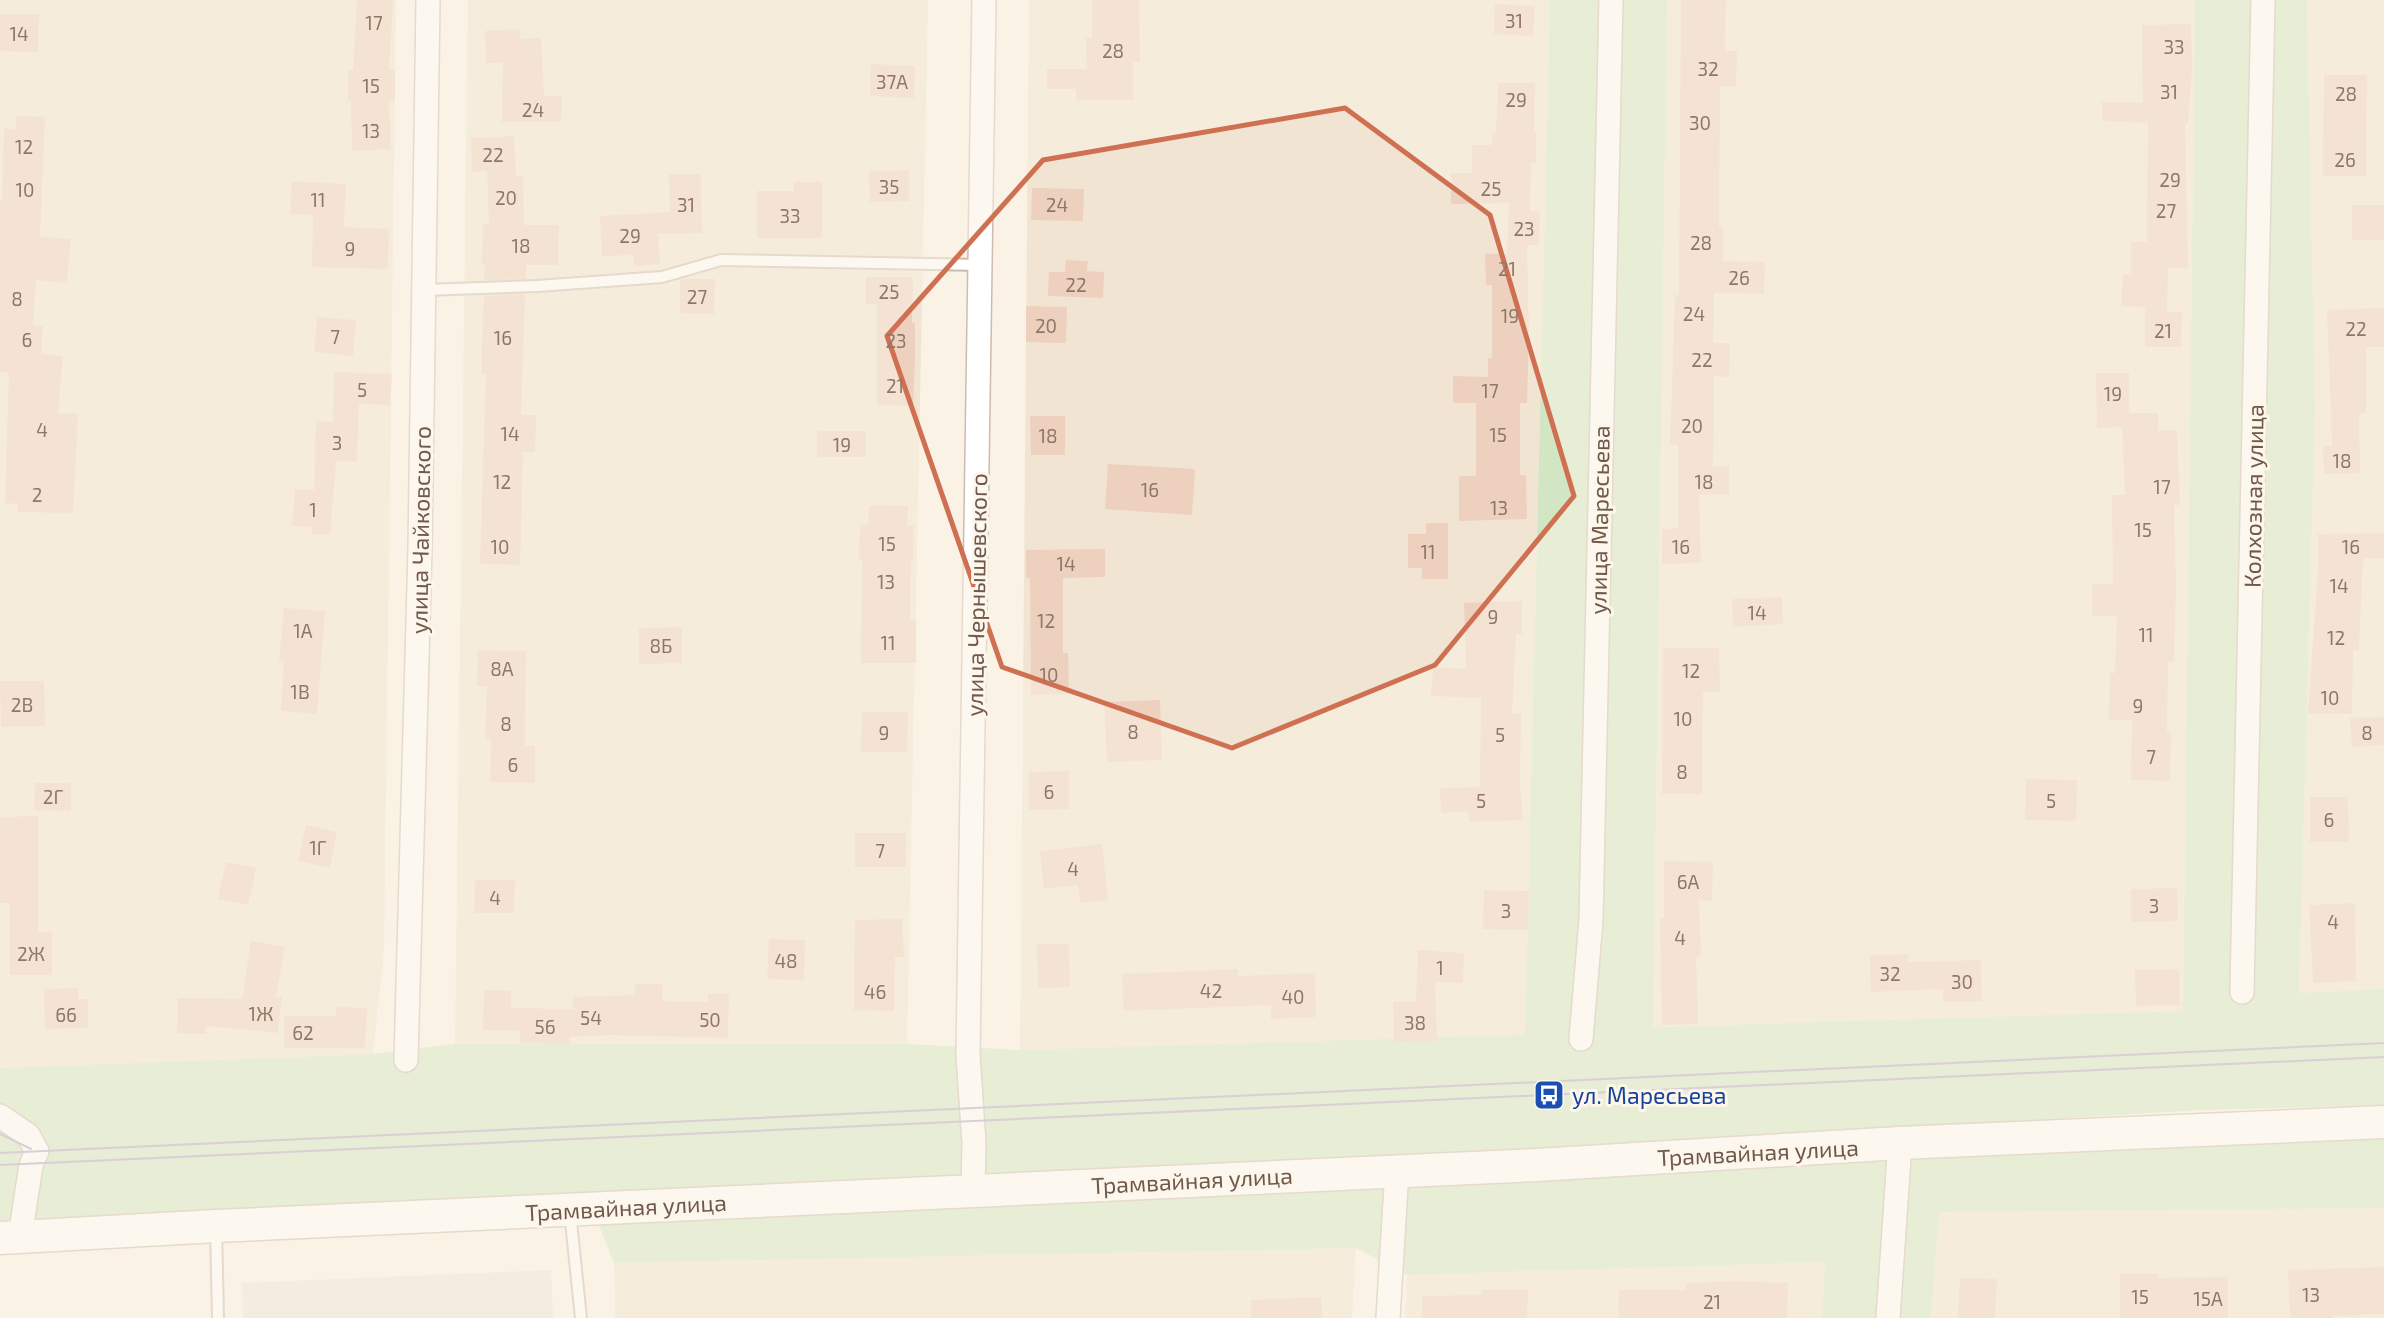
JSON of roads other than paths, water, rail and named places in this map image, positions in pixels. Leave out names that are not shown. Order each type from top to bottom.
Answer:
[{"type":"main road","name":"Трамвайная улица","points":[[10,1237],[1537,1165],[1900,1143],[2384,1122]]},
{"type":"street","name":"улица Чайковского","points":[[406,1060],[421,535],[428,0]]},
{"type":"street","name":"улица Чернышевского","points":[[973,1190],[974,1143],[968,1055],[984,0]]},
{"type":"street","name":"улица Маресьева","points":[[1581,1039],[1591,920],[1611,0]]},
{"type":"street","name":"Колхозная улица","points":[[2242,992],[2263,0]]},
{"type":"street","points":[[0,1116],[28,1135],[37,1151],[10,1237]]},
{"type":"street","points":[[1888,1318],[1900,1143]]},
{"type":"street","points":[[1388,1318],[1397,1170]]},
{"type":"lane","points":[[424,290],[537,286],[662,276],[721,260],[982,265]]},
{"type":"lane","points":[[570,1209],[581,1318]]},
{"type":"lane","points":[[216,1226],[218,1318]]},
{"type":"tram line","points":[[0,1153],[2384,1043]]},
{"type":"tram line","points":[[0,1165],[2384,1057]]},
{"type":"tram line","points":[[0,1134],[31,1149]]},
{"type":"place","name":"ул. Маресьева","points":[[1549,1095]]}]
